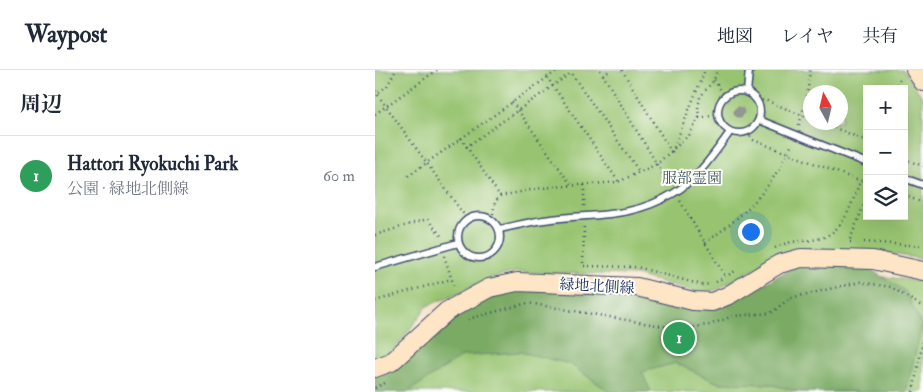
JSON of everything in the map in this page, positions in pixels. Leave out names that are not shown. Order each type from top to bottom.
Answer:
[{"type":"street","points":[[907,75],[923,82]]},
{"type":"street","name":"緑地北側線","points":[[375,368],[391,362],[447,311],[489,288],[517,282],[637,286],[693,301],[712,302],[729,295],[779,264],[801,258],[873,260],[923,270]]},
{"type":"lane","points":[[747,93],[749,70]]},
{"type":"lane","points":[[736,91],[747,93],[757,101],[760,110],[759,120],[747,132],[731,132],[721,125],[717,115],[718,104],[725,96],[736,91]]},
{"type":"lane","points":[[759,120],[863,161]]},
{"type":"lane","points":[[499,229],[545,220],[615,215],[647,207],[675,193],[699,171],[731,132]]},
{"type":"lane","points":[[908,179],[923,185]]},
{"type":"lane","points":[[480,215],[492,219],[499,229],[500,241],[492,254],[478,258],[465,254],[458,243],[458,229],[467,218],[480,215]]},
{"type":"lane","points":[[375,267],[458,243]]},
{"type":"path","points":[[396,70],[387,86],[376,93],[467,218]]},
{"type":"path","points":[[375,114],[437,70]]},
{"type":"path","points":[[408,176],[557,70]]},
{"type":"path","points":[[600,70],[725,277]]},
{"type":"path","points":[[603,75],[611,70]]},
{"type":"path","points":[[622,70],[672,153]]},
{"type":"path","points":[[672,153],[705,70]]},
{"type":"path","points":[[492,219],[495,202],[500,196],[541,188],[618,182],[657,164],[672,153],[689,135],[699,118],[700,97],[714,80],[717,70]]},
{"type":"path","points":[[705,244],[735,222],[760,198],[796,135],[811,70]]},
{"type":"path","points":[[466,148],[571,73],[640,173]]},
{"type":"path","points":[[898,85],[907,75]]},
{"type":"path","points":[[547,77],[618,182]]},
{"type":"path","points":[[714,80],[725,96]]},
{"type":"path","points":[[695,95],[700,97]]},
{"type":"path","points":[[757,101],[765,100],[802,115]]},
{"type":"path","points":[[512,102],[572,186]]},
{"type":"path","points":[[699,118],[717,115]]},
{"type":"path","points":[[840,130],[863,139]]},
{"type":"path","points":[[747,132],[753,140],[860,182],[863,181]]},
{"type":"path","points":[[461,138],[500,196]]},
{"type":"path","points":[[908,160],[923,166]]},
{"type":"path","points":[[768,252],[793,240],[820,239],[834,232],[844,220],[860,182]]},
{"type":"path","points":[[584,185],[583,266],[637,267],[702,285],[713,284],[743,267]]},
{"type":"path","points":[[908,196],[923,202]]},
{"type":"path","points":[[863,207],[849,242],[923,246]]},
{"type":"path","points":[[375,235],[427,219],[449,245]]},
{"type":"path","points":[[441,248],[454,286]]},
{"type":"path","points":[[375,301],[451,279]]},
{"type":"path","points":[[462,320],[528,303],[679,330],[709,325],[733,316],[771,313],[790,298],[860,282],[891,287],[923,307]]},
{"type":"path","points":[[913,392],[923,342]]},
{"type":"path","points":[[375,388],[391,380]]},
{"type":"green space","name":"服部霊園","points":[[375,70],[903,70],[923,98],[923,259],[873,251],[804,248],[778,255],[716,290],[697,292],[636,275],[517,272],[491,278],[427,306],[396,348],[375,360]]},
{"type":"green space","points":[[802,263],[863,265],[905,291],[922,326],[906,392],[800,392],[768,384],[718,383],[676,363],[642,372],[651,392],[610,392],[570,364],[520,352],[462,356],[408,392],[375,392],[375,371],[449,313],[502,291],[573,285],[739,297]]},
{"type":"green space","points":[[862,274],[923,282],[923,392],[375,392],[410,358],[692,317]]},
{"type":"place","name":"Hattori Ryokuchi Park","points":[[679,338]]}]
